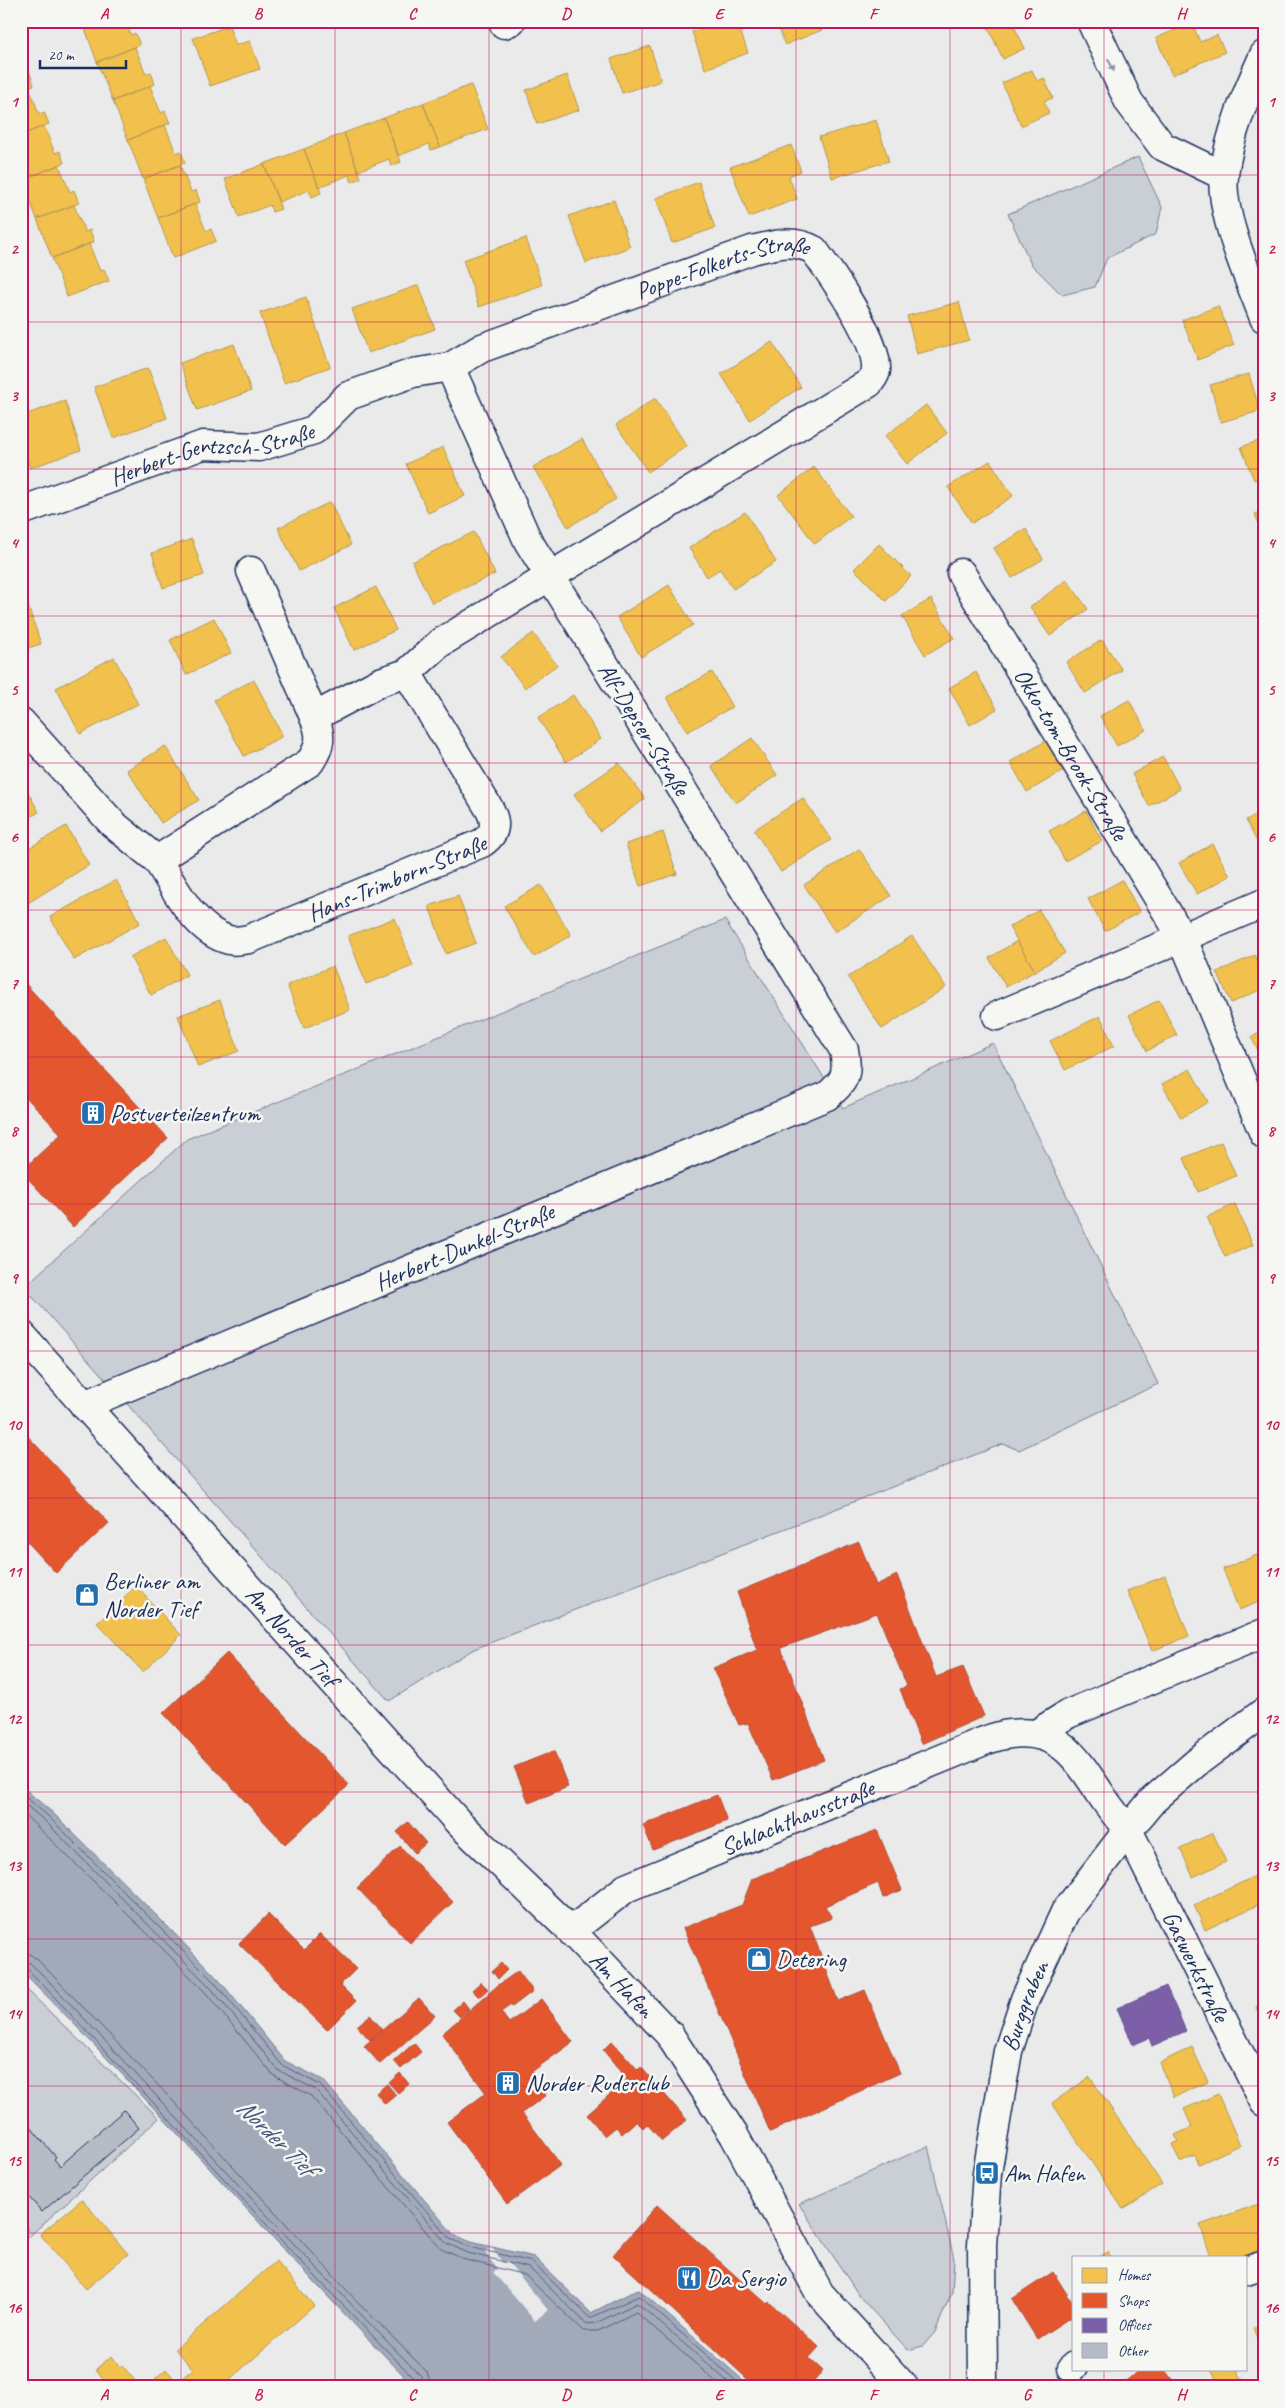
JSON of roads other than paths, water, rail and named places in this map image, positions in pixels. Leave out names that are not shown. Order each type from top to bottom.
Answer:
[{"type":"street","points":[[504,21],[504,24],[511,21]]},
{"type":"street","points":[[1091,21],[1129,102],[1162,146],[1224,176]]},
{"type":"street","points":[[1264,55],[1242,103],[1224,176],[1228,220],[1264,318]]},
{"type":"street","name":"Poppe-Folkerts-Straße","points":[[450,367],[482,348],[752,250],[786,243],[801,243],[814,250],[869,338],[876,361],[876,373],[869,383],[550,578]]},
{"type":"street","name":"Herbert-Gentzsch-Straße","points":[[21,511],[203,445],[259,448],[314,430],[348,396],[413,373],[450,367]]},
{"type":"street","name":"Alf-Depser-Straße","points":[[450,367],[528,541],[844,1050],[847,1067],[843,1083]]},
{"type":"street","points":[[157,860],[310,762],[320,742],[320,730],[251,571]]},
{"type":"street","name":"Okko-tom-Brook-Straße","points":[[961,573],[1182,937],[1264,1134]]},
{"type":"street","points":[[314,717],[380,682],[407,673],[440,643],[550,578]]},
{"type":"street","name":"Hans-Trimborn-Straße","points":[[21,722],[113,824],[157,860],[189,909],[207,930],[230,941],[249,939],[482,843],[490,838],[495,830],[495,819],[490,810],[407,673]]},
{"type":"street","points":[[997,1016],[1264,903]]},
{"type":"street","name":"Herbert-Dunkel-Straße","points":[[84,1405],[827,1096],[843,1083]]},
{"type":"street","name":"Am Norder Tief","points":[[21,1334],[459,1823],[571,1931]]},
{"type":"street","points":[[1036,1734],[1068,1714],[1264,1633]]},
{"type":"street","name":"Burggraben","points":[[983,2387],[982,2245],[987,2173],[1008,2051],[1025,1999],[1065,1912],[1152,1801],[1196,1762],[1264,1712]]},
{"type":"street","name":"Schlachthausstraße","points":[[571,1931],[626,1888],[984,1741],[1009,1734],[1036,1734],[1059,1742],[1074,1755],[1107,1804],[1128,1830]]},
{"type":"street","name":"Gaswerkstraße","points":[[1128,1830],[1264,2102]]},
{"type":"street","name":"Am Hafen","points":[[571,1931],[669,2034],[734,2135],[820,2294],[904,2387]]},
{"type":"street","points":[[1248,2270],[1264,2265]]},
{"type":"water","name":"Norder Tief","points":[[21,1786],[53,1813],[219,1980],[285,2061],[323,2080],[454,2235],[471,2242],[534,2257],[591,2313],[638,2289],[751,2387],[415,2387],[365,2336],[121,2073],[21,1970]]},
{"type":"place","name":"Postverteilzentrum","points":[[93,1113]]},
{"type":"place","name":"Berliner am Norder Tief","points":[[87,1595]]},
{"type":"place","name":"Detering","points":[[759,1959]]},
{"type":"place","name":"Norder Ruderclub","points":[[508,2083]]},
{"type":"place","name":"Am Hafen","points":[[987,2173]]},
{"type":"place","name":"Da Sergio","points":[[689,2278]]}]
